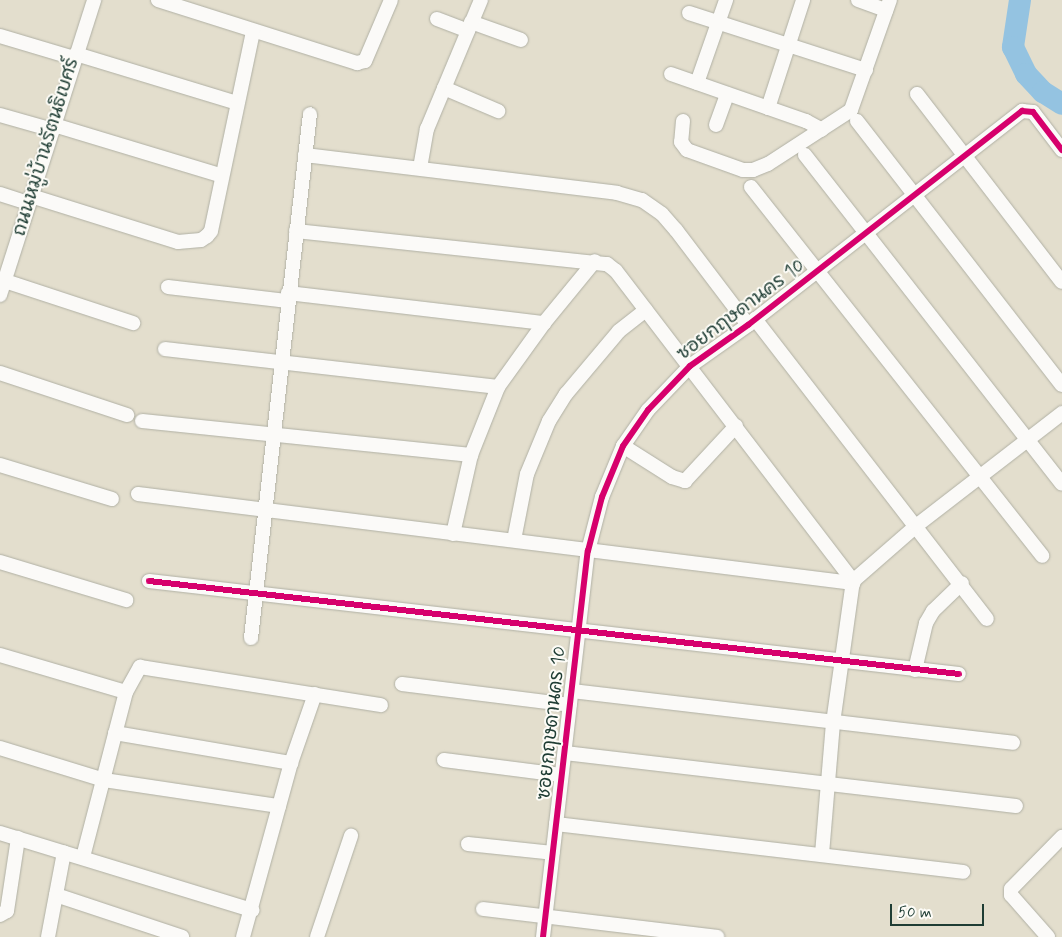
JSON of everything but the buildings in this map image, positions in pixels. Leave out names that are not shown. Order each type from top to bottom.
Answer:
[{"type":"street","name":"ถนนหมู่บ้านรัตนธิเบศร์","points":[[2,288],[94,0]]},
{"type":"street","points":[[158,0],[253,32],[357,63],[366,61],[391,0]]},
{"type":"street","points":[[420,168],[427,130],[481,0]]},
{"type":"street","points":[[697,83],[726,0]]},
{"type":"street","points":[[768,108],[803,0]]},
{"type":"street","points":[[683,121],[682,147],[743,170],[759,169],[851,110],[888,5],[858,0]]},
{"type":"street","points":[[689,13],[866,70]]},
{"type":"street","points":[[436,19],[521,40]]},
{"type":"street","points":[[0,194],[30,199],[178,242],[201,240],[211,231],[220,175],[253,32]]},
{"type":"street","points":[[0,36],[237,103]]},
{"type":"street","points":[[670,74],[768,108],[822,130]]},
{"type":"street","points":[[444,88],[498,111]]},
{"type":"street","points":[[716,125],[727,94]]},
{"type":"street","points":[[917,94],[963,157],[1062,282]]},
{"type":"street","name":"ซอยกฤษดานคร 10","points":[[544,937],[577,631],[588,551],[602,497],[623,446],[648,410],[690,366],[752,322],[963,157],[1027,110],[1033,112],[1062,150]]},
{"type":"street","points":[[251,638],[266,512],[272,435],[310,114]]},
{"type":"street","points":[[0,115],[220,175]]},
{"type":"street","points":[[857,121],[1062,385]]},
{"type":"street","points":[[805,154],[1062,484]]},
{"type":"street","points":[[305,155],[617,193],[642,200],[662,214],[752,322],[962,583],[987,619]]},
{"type":"street","points":[[751,187],[819,270],[1042,556]]},
{"type":"street","points":[[296,231],[595,261],[616,271],[853,582]]},
{"type":"street","points":[[453,534],[471,455],[498,387],[544,323],[595,261]]},
{"type":"street","points":[[168,287],[544,323]]},
{"type":"street","points":[[2,288],[133,323]]},
{"type":"street","points":[[514,540],[527,474],[548,421],[572,386],[619,331],[646,310]]},
{"type":"street","points":[[166,349],[498,387]]},
{"type":"street","points":[[0,373],[126,415]]},
{"type":"street","points":[[822,854],[833,723],[840,662],[853,582],[916,526],[1062,413]]},
{"type":"street","points":[[142,421],[471,455]]},
{"type":"street","points":[[623,446],[672,477],[685,481],[736,426]]},
{"type":"street","points":[[0,465],[112,500]]},
{"type":"street","points":[[138,494],[266,512],[514,540],[588,551],[853,582]]},
{"type":"street","points":[[0,562],[126,600]]},
{"type":"street","points":[[149,581],[840,662],[958,674]]},
{"type":"street","points":[[915,670],[926,623],[933,611],[962,583]]},
{"type":"street","points":[[0,655],[126,692]]},
{"type":"street","points":[[83,857],[126,692],[135,672],[140,667],[148,666],[381,705]]},
{"type":"street","points":[[402,684],[570,705]]},
{"type":"street","points":[[572,691],[1014,743]]},
{"type":"street","points":[[243,937],[252,910],[290,763],[315,694]]},
{"type":"street","points":[[115,733],[290,763]]},
{"type":"street","points":[[0,748],[104,780],[279,806]]},
{"type":"street","points":[[565,753],[1016,806]]},
{"type":"street","points":[[444,760],[561,775]]},
{"type":"street","points":[[556,824],[963,872]]},
{"type":"street","points":[[0,833],[252,910]]},
{"type":"street","points":[[317,937],[351,836]]},
{"type":"street","points":[[1048,937],[1011,895],[1011,889],[1062,837]]},
{"type":"street","points":[[0,915],[7,911],[18,838]]},
{"type":"street","points":[[468,844],[553,853]]},
{"type":"street","points":[[48,937],[64,852]]},
{"type":"street","points":[[56,895],[182,937]]},
{"type":"street","points":[[483,909],[717,937]]},
{"type":"waterway","points":[[1020,0],[1013,47],[1026,74],[1043,92],[1062,104]]},
{"type":"cycle path","points":[[543,937],[588,551],[602,497],[623,446],[648,410],[690,366],[748,325],[1022,111],[1033,112],[1062,150]]},
{"type":"cycle path","points":[[149,581],[959,674]]}]
